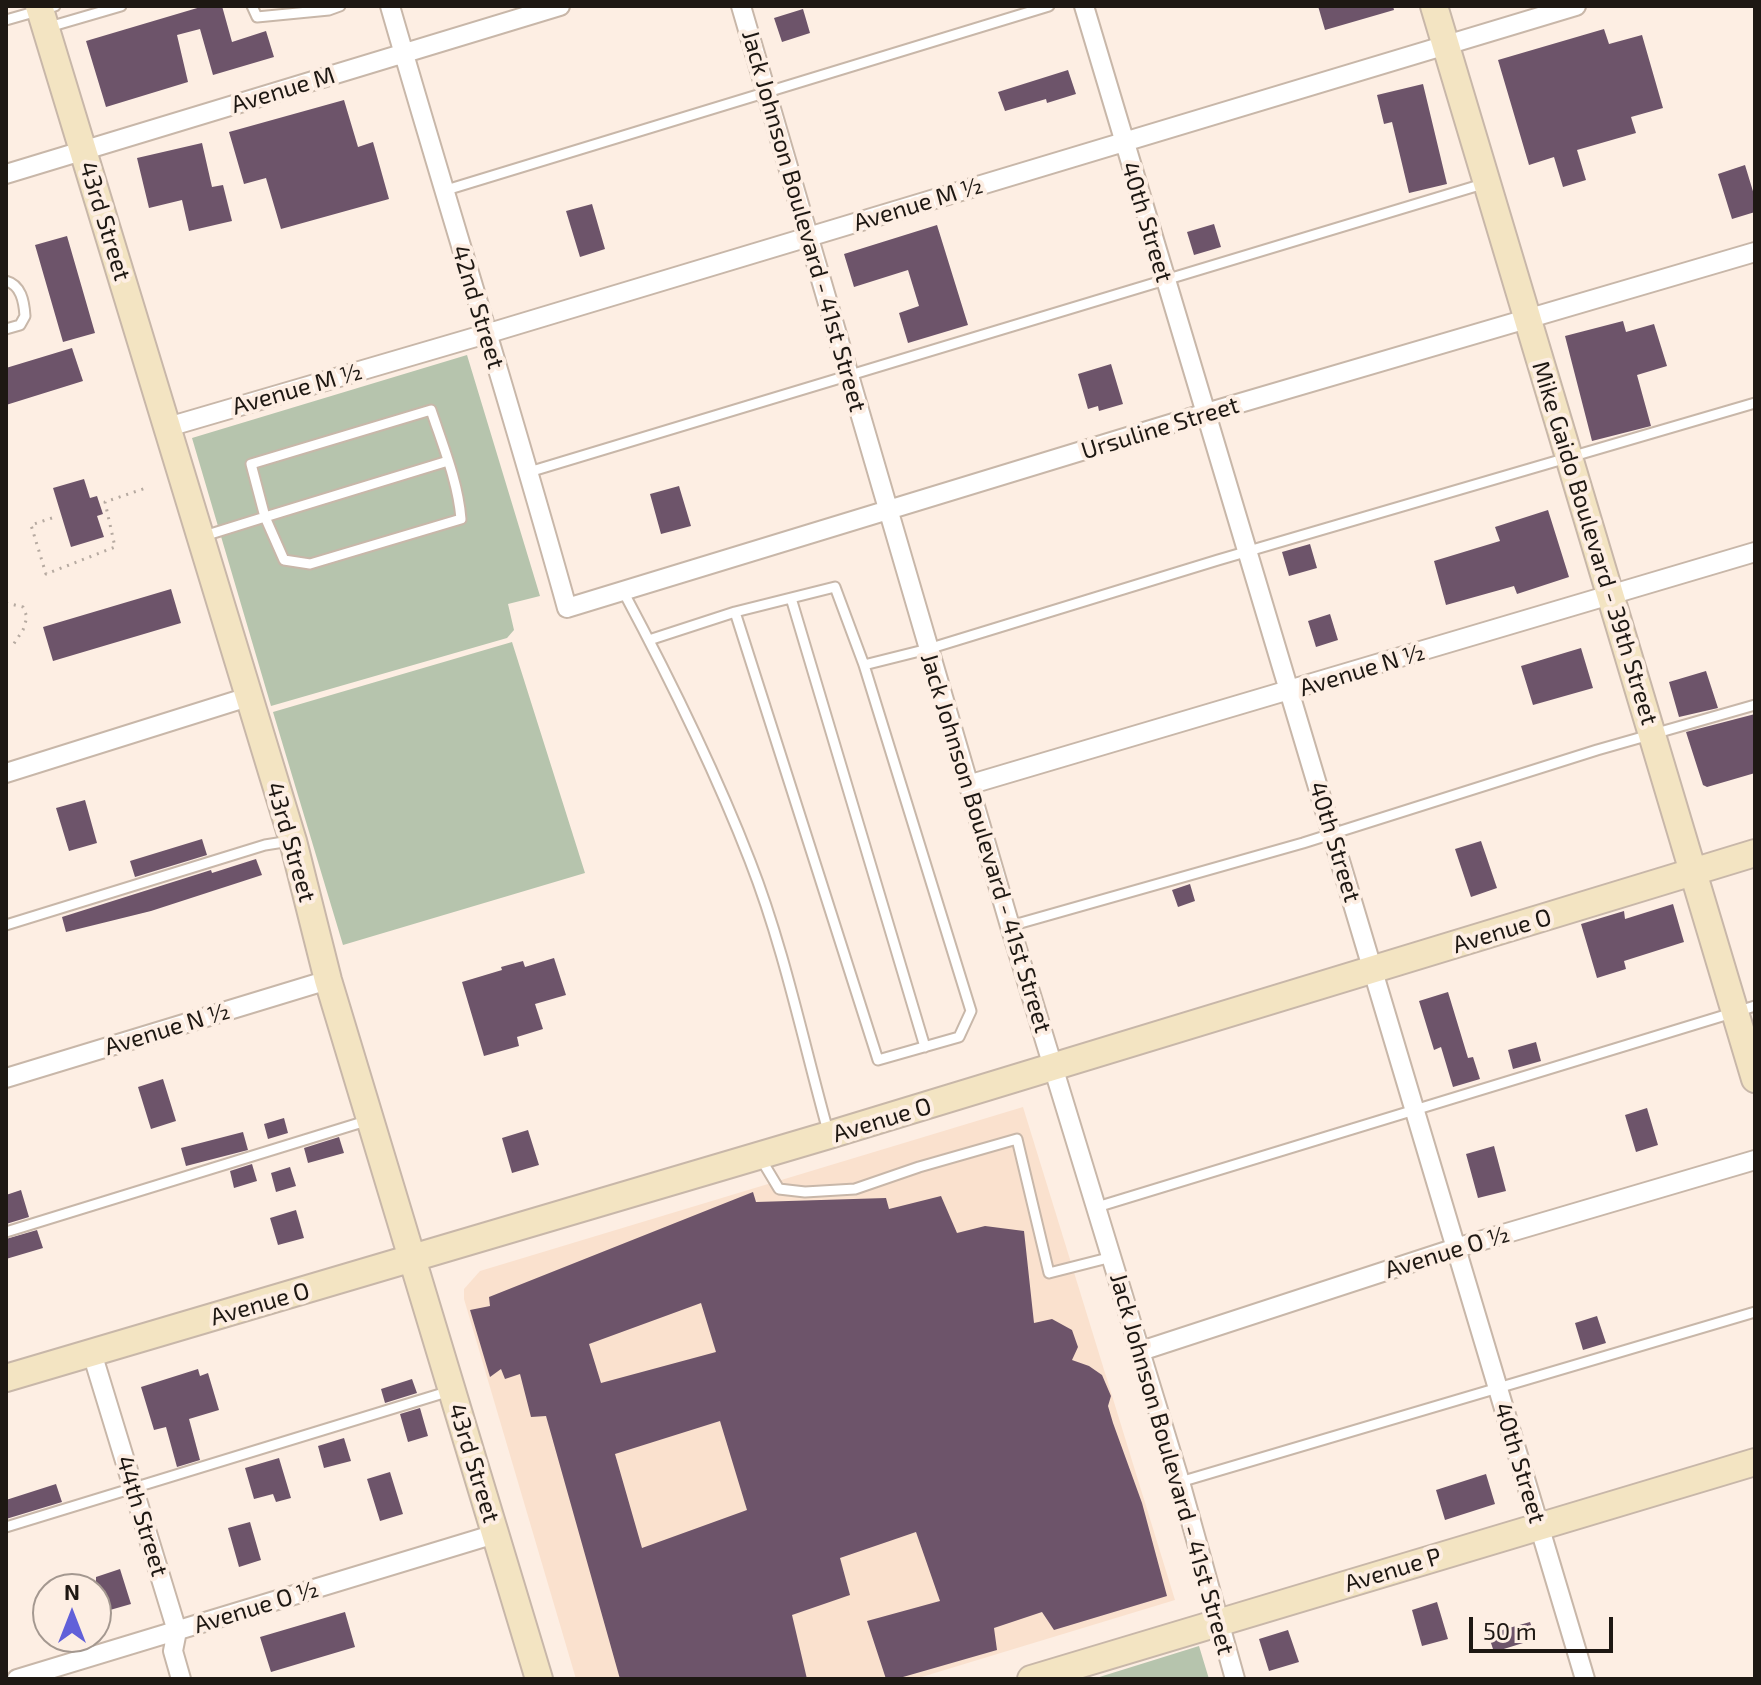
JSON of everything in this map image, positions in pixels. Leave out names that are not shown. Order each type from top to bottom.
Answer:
[{"type":"main road","name":"Mike Gaido Boulevard - 39th Street","points":[[1434,6],[1693,872],[1745,1009],[1755,1079]]},
{"type":"main road","name":"43rd Street","points":[[45,12],[84,151],[293,841],[328,980],[411,1261],[539,1679]]},
{"type":"main road","name":"Avenue O","points":[[6,1378],[411,1261],[1054,1068],[1755,853]]},
{"type":"main road","name":"Avenue P","points":[[1031,1679],[1755,1462]]},
{"type":"street","name":"42nd Street","points":[[390,6],[567,608]]},
{"type":"street","name":"Avenue M","points":[[6,174],[560,6]]},
{"type":"street","name":"Jack Johnson Boulevard - 41st Street","points":[[741,6],[968,785],[1180,1482],[1235,1679]]},
{"type":"street","name":"40th Street","points":[[1084,6],[1122,142],[1585,1679]]},
{"type":"street","name":"Avenue M ½","points":[[168,427],[1576,6]]},
{"type":"street","name":"Ursuline Street","points":[[567,608],[1206,413],[1755,252]]},
{"type":"street","name":"Avenue N ½","points":[[968,785],[1755,552]]},
{"type":"street","points":[[6,773],[248,697]]},
{"type":"street","name":"Avenue N ½","points":[[6,1078],[328,980]]},
{"type":"street","name":"Avenue O ½","points":[[1141,1351],[1456,1248],[1755,1160]]},
{"type":"street","name":"44th Street","points":[[92,1353],[177,1631],[173,1651],[181,1679]]},
{"type":"street","name":"Avenue O ½","points":[[17,1679],[495,1534]]},
{"type":"lane","points":[[6,20],[45,12],[121,6]]},
{"type":"lane","points":[[252,6],[257,17],[329,10],[340,6]]},
{"type":"lane","points":[[443,191],[1049,6]]},
{"type":"lane","points":[[529,472],[1487,183]]},
{"type":"lane","points":[[6,281],[16,285],[25,316],[20,325],[6,329]]},
{"type":"lane","points":[[864,665],[928,649],[1755,403]]},
{"type":"lane","points":[[431,410],[459,496],[461,519],[310,564],[284,560],[265,517],[251,464],[431,410]]},
{"type":"lane","points":[[201,537],[448,461]]},
{"type":"lane","points":[[649,640],[735,612],[835,587],[864,665],[971,1011],[959,1037],[878,1060],[735,612]]},
{"type":"lane","points":[[623,591],[681,700],[751,862],[780,952],[829,1135]]},
{"type":"lane","points":[[791,598],[925,1047]]},
{"type":"lane","points":[[1010,926],[1332,834],[1755,705]]},
{"type":"lane","points":[[6,925],[265,845],[293,841]]},
{"type":"lane","points":[[1097,1207],[1745,1009]]},
{"type":"lane","points":[[6,1232],[371,1120]]},
{"type":"lane","points":[[760,1156],[779,1189],[805,1192],[855,1189],[1017,1139],[1049,1273],[1112,1257]]},
{"type":"lane","points":[[1180,1482],[1755,1312]]},
{"type":"lane","points":[[6,1527],[452,1391]]},
{"type":"path","points":[[52,518],[31,525],[46,574],[115,547],[105,502],[146,488]]},
{"type":"path","points":[[6,603],[23,607],[27,617],[23,630],[11,648]]},
{"type":"shaded area","points":[[1023,1107],[1175,1600],[915,1679],[576,1679],[464,1299],[464,1289],[480,1271]]},
{"type":"green space","points":[[467,355],[540,596],[508,604],[514,630],[507,638],[271,706],[192,438]]},
{"type":"green space","points":[[512,642],[585,873],[343,945],[273,712]]},
{"type":"green space","points":[[1199,1646],[1209,1679],[1093,1679]]},
{"type":"building","points":[[204,6],[222,6],[232,42],[266,31],[274,57],[213,75],[200,29],[177,35],[188,82],[106,107],[86,41]]},
{"type":"building","points":[[1318,6],[1393,6],[1394,10],[1325,30]]},
{"type":"building","points":[[803,9],[810,33],[782,42],[774,18]]},
{"type":"building","points":[[1604,29],[1609,44],[1642,35],[1663,108],[1631,117],[1636,133],[1577,150],[1586,180],[1563,187],[1554,157],[1529,165],[1498,60]]},
{"type":"building","points":[[1068,70],[1076,94],[1005,111],[998,92]]},
{"type":"building","points":[[1423,84],[1447,184],[1409,193],[1392,122],[1384,124],[1377,95]]},
{"type":"building","points":[[344,100],[358,147],[373,142],[389,199],[281,229],[266,178],[244,184],[229,132]]},
{"type":"building","points":[[202,143],[212,187],[223,185],[232,221],[189,231],[182,200],[149,208],[137,158]]},
{"type":"building","points":[[1745,165],[1755,198],[1755,212],[1732,219],[1718,174]]},
{"type":"building","points":[[592,204],[605,249],[580,257],[566,211]]},
{"type":"building","points":[[1214,224],[1221,247],[1194,255],[1187,232]]},
{"type":"building","points":[[937,225],[968,325],[908,343],[899,313],[919,306],[908,270],[854,287],[844,254]]},
{"type":"building","points":[[67,236],[95,333],[63,342],[35,245]]},
{"type":"building","points":[[1623,321],[1626,332],[1654,324],[1667,366],[1637,375],[1651,426],[1592,441],[1565,336]]},
{"type":"building","points":[[72,348],[83,381],[6,405],[6,368]]},
{"type":"building","points":[[1111,364],[1123,404],[1099,411],[1098,406],[1088,409],[1078,374]]},
{"type":"building","points":[[84,479],[90,498],[97,496],[103,514],[97,516],[104,537],[71,547],[53,488]]},
{"type":"building","points":[[679,486],[691,526],[661,534],[650,494]]},
{"type":"building","points":[[1548,510],[1569,577],[1517,594],[1514,586],[1446,605],[1434,561],[1500,541],[1495,527]]},
{"type":"building","points":[[1310,544],[1317,568],[1289,576],[1282,552]]},
{"type":"building","points":[[171,589],[181,623],[53,661],[43,627]]},
{"type":"building","points":[[1330,614],[1338,640],[1316,647],[1308,621]]},
{"type":"building","points":[[1581,648],[1593,688],[1533,705],[1521,666]]},
{"type":"building","points":[[1706,671],[1718,708],[1679,717],[1669,682]]},
{"type":"building","points":[[1755,714],[1755,773],[1707,787],[1703,785],[1686,732]]},
{"type":"building","points":[[85,800],[97,843],[69,851],[56,808]]},
{"type":"building","points":[[202,839],[207,855],[135,877],[130,861]]},
{"type":"building","points":[[1481,841],[1497,888],[1471,897],[1455,849]]},
{"type":"building","points":[[256,859],[262,875],[151,911],[66,932],[62,917]]},
{"type":"building","points":[[1190,884],[1195,901],[1178,907],[1172,890]]},
{"type":"building","points":[[1673,904],[1684,942],[1624,961],[1626,969],[1597,978],[1581,924],[1624,911],[1625,919]]},
{"type":"building","points":[[554,958],[566,995],[535,1004],[543,1029],[517,1037],[519,1046],[484,1056],[462,982],[523,961],[525,967]]},
{"type":"building","points":[[1448,992],[1468,1058],[1473,1057],[1480,1079],[1453,1087],[1441,1047],[1434,1050],[1419,1001]]},
{"type":"building","points":[[1536,1042],[1541,1061],[1513,1069],[1508,1050]]},
{"type":"building","points":[[163,1079],[176,1121],[151,1129],[138,1087]]},
{"type":"building","points":[[1647,1108],[1658,1145],[1636,1152],[1625,1115]]},
{"type":"building","points":[[284,1118],[288,1133],[268,1139],[264,1124]]},
{"type":"building","points":[[528,1130],[539,1165],[512,1173],[502,1138]]},
{"type":"building","points":[[243,1132],[248,1150],[186,1166],[181,1148]]},
{"type":"building","points":[[339,1137],[344,1153],[308,1163],[304,1148]]},
{"type":"building","points":[[1494,1146],[1506,1191],[1478,1198],[1466,1154]]},
{"type":"building","points":[[252,1164],[257,1181],[234,1188],[230,1171]]},
{"type":"building","points":[[290,1167],[296,1186],[276,1192],[271,1173]]},
{"type":"building","points":[[21,1190],[29,1217],[6,1224],[6,1195]]},
{"type":"building","points":[[753,1192],[756,1202],[886,1198],[889,1209],[941,1196],[957,1233],[985,1226],[1024,1231],[1034,1323],[1052,1319],[1072,1330],[1078,1347],[1072,1360],[1102,1375],[1111,1396],[1108,1406],[1113,1423],[1142,1503],[1167,1596],[1054,1630],[1042,1612],[994,1628],[997,1650],[896,1679],[886,1679],[867,1621],[940,1601],[916,1532],[840,1558],[850,1595],[792,1615],[807,1679],[620,1679],[546,1416],[531,1417],[520,1374],[505,1379],[501,1369],[490,1377],[470,1310],[490,1306],[489,1297]],"holes":[[[701,1303],[716,1352],[601,1383],[589,1344]],[[720,1421],[747,1510],[642,1548],[615,1454]]]},
{"type":"building","points":[[296,1210],[304,1238],[278,1245],[270,1218]]},
{"type":"building","points":[[37,1230],[43,1248],[6,1259],[6,1239]]},
{"type":"building","points":[[1597,1316],[1606,1343],[1583,1350],[1575,1323]]},
{"type":"building","points":[[198,1369],[200,1376],[208,1373],[219,1410],[189,1419],[200,1460],[177,1467],[166,1427],[154,1430],[141,1387]]},
{"type":"building","points":[[412,1379],[417,1393],[385,1403],[381,1389]]},
{"type":"building","points":[[420,1408],[428,1436],[408,1442],[400,1414]]},
{"type":"building","points":[[344,1438],[351,1461],[324,1468],[318,1446]]},
{"type":"building","points":[[279,1458],[291,1498],[276,1502],[273,1494],[254,1499],[245,1468]]},
{"type":"building","points":[[390,1472],[403,1514],[380,1521],[367,1479]]},
{"type":"building","points":[[1486,1474],[1495,1504],[1445,1520],[1436,1490]]},
{"type":"building","points":[[56,1484],[62,1502],[6,1519],[6,1500]]},
{"type":"building","points":[[250,1522],[261,1560],[239,1567],[228,1528]]},
{"type":"building","points":[[120,1569],[131,1604],[112,1609],[112,1573],[108,1573]]},
{"type":"building","points":[[1437,1602],[1448,1639],[1422,1646],[1412,1610]]},
{"type":"building","points":[[345,1612],[355,1647],[271,1672],[260,1637]]},
{"type":"building","points":[[1530,1622],[1536,1639],[1494,1652],[1488,1634]]},
{"type":"building","points":[[1288,1630],[1299,1662],[1269,1671],[1259,1639]]}]
